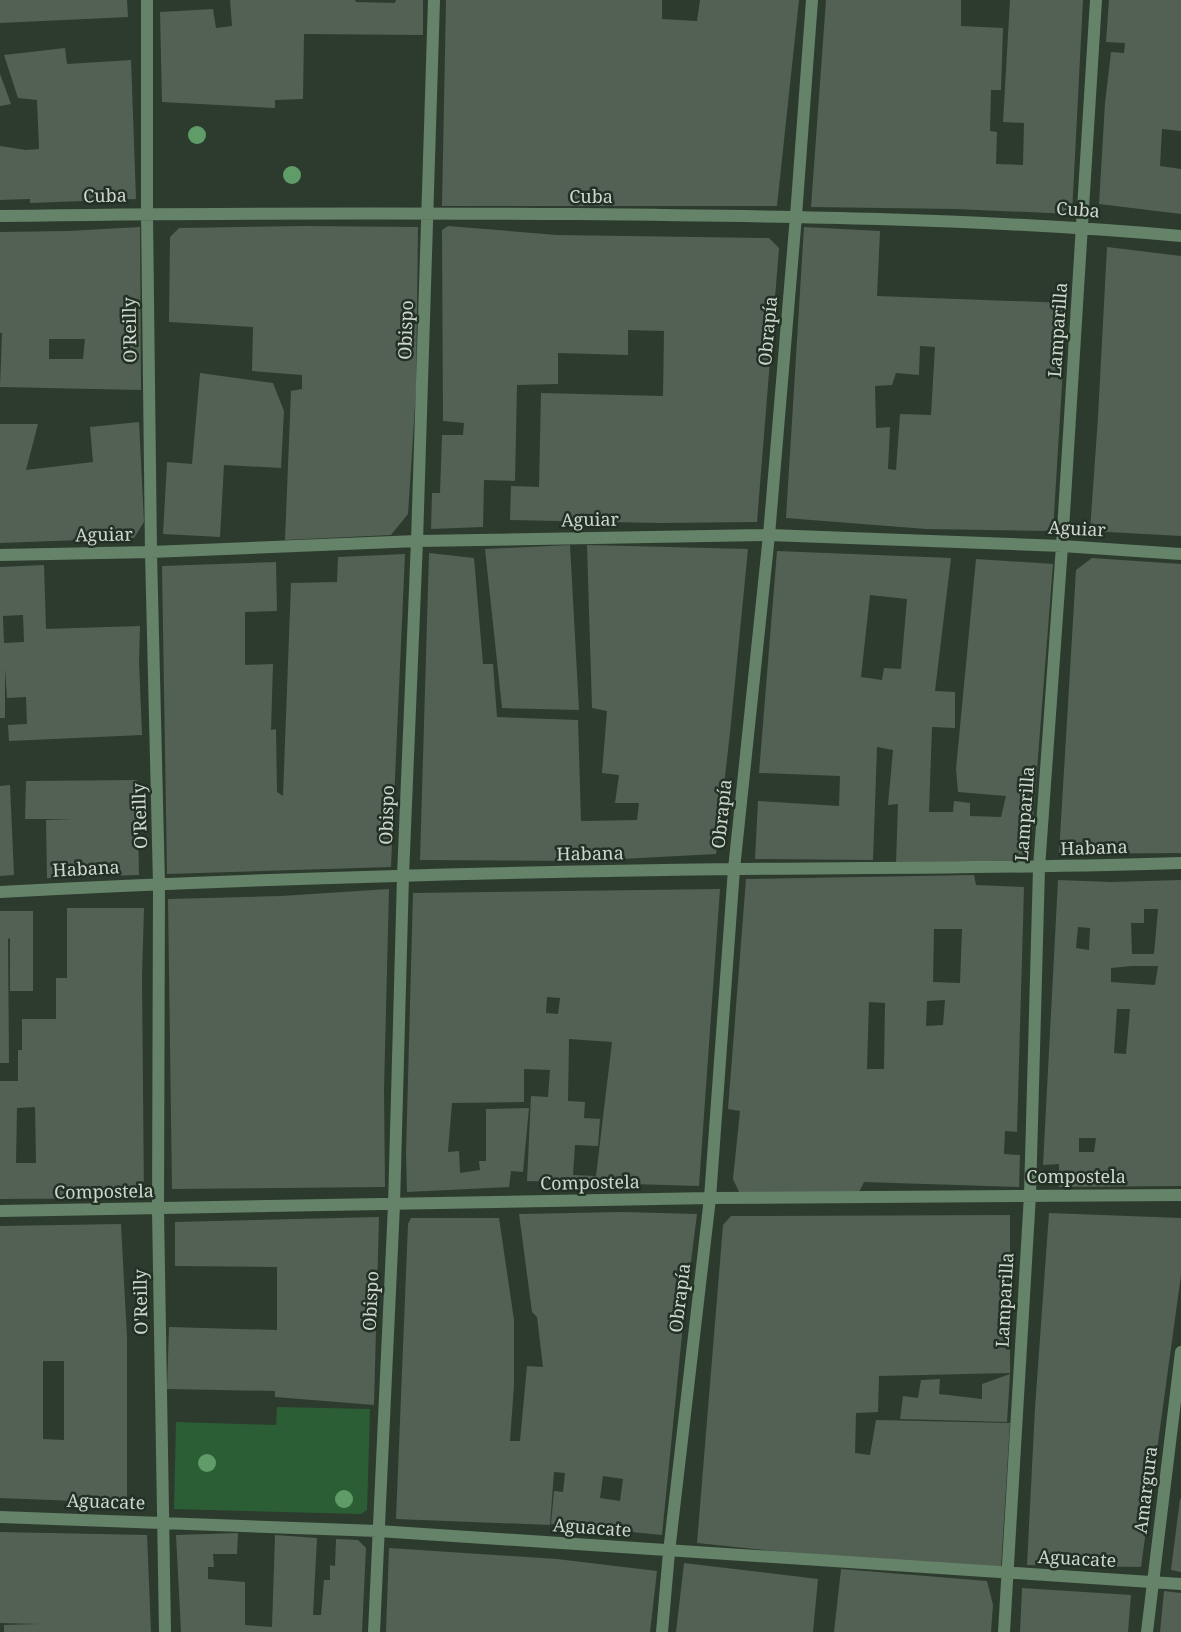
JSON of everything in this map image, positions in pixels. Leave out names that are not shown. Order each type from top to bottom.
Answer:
[{"type":"street","name":"O'Reilly","points":[[147,0],[147,214],[151,552],[159,884],[158,1210],[165,1632]]},
{"type":"street","name":"Obispo","points":[[374,1632],[394,1205],[403,876],[417,541],[434,0]]},
{"type":"street","name":"Obrapía","points":[[662,1632],[669,1551],[710,1198],[734,869],[769,535],[812,0]]},
{"type":"street","name":"Lamparilla","points":[[1004,1632],[1030,1195],[1039,868],[1062,546],[1096,0]]},
{"type":"street","name":"Cuba","points":[[0,216],[147,214],[796,216],[1082,227],[1181,237]]},
{"type":"street","name":"Aguiar","points":[[0,555],[151,552],[417,541],[769,535],[1062,546],[1181,554]]},
{"type":"street","name":"Habana","points":[[0,892],[403,876],[734,869],[1039,868],[1181,863]]},
{"type":"street","name":"Compostela","points":[[0,1211],[158,1210],[710,1198],[1181,1195]]},
{"type":"street","name":"Amargura","points":[[1147,1632],[1181,1352]]},
{"type":"street","name":"Aguacate","points":[[0,1517],[378,1531],[1181,1584]]},
{"type":"green space","points":[[277,1407],[370,1409],[367,1510],[361,1514],[174,1509],[176,1422],[276,1425]]},
{"type":"building","points":[[0,0],[127,0],[128,17],[0,23]]},
{"type":"building","points":[[230,0],[355,0],[356,2],[395,3],[396,0],[423,0],[423,35],[304,34],[303,99],[275,100],[275,108],[162,102],[160,12],[213,9],[216,28],[232,26]]},
{"type":"building","points":[[446,0],[662,0],[662,19],[697,21],[700,0],[799,0],[777,206],[442,206]]},
{"type":"building","points":[[826,0],[961,0],[961,26],[1003,28],[1001,90],[991,90],[990,131],[997,132],[996,164],[1023,165],[1024,123],[1003,122],[1010,0],[1083,0],[1072,214],[955,209],[811,207]]},
{"type":"building","points":[[1109,0],[1181,0],[1181,131],[1162,129],[1160,166],[1181,169],[1181,214],[1099,204],[1105,103],[1111,52],[1124,53],[1125,43],[1106,42]]},
{"type":"building","points":[[65,48],[67,64],[131,60],[136,199],[30,203],[30,199],[0,200],[0,146],[26,150],[39,149],[37,100],[18,98],[4,55]]},
{"type":"building","points":[[0,74],[11,104],[0,106]]},
{"type":"building","points":[[448,226],[557,235],[769,238],[779,248],[757,522],[510,520],[511,486],[539,487],[541,393],[663,396],[664,331],[628,330],[628,355],[558,353],[558,384],[517,385],[515,481],[484,480],[483,527],[431,529],[432,493],[440,493],[442,435],[463,435],[464,423],[443,421],[442,230]]},
{"type":"building","points":[[140,227],[141,390],[0,387],[2,333],[0,333],[0,232]],"holes":[[[49,339],[85,339],[83,359],[49,359]]]},
{"type":"building","points":[[418,227],[416,390],[408,514],[391,535],[285,540],[291,391],[302,389],[302,375],[252,371],[253,327],[169,322],[170,237],[179,228]]},
{"type":"building","points":[[804,227],[880,231],[877,296],[1067,303],[1053,531],[926,529],[786,518]],"holes":[[[920,346],[935,347],[931,415],[900,414],[896,470],[888,469],[890,427],[876,428],[875,386],[892,385],[896,373],[919,375]]]},
{"type":"building","points":[[1107,247],[1181,256],[1181,536],[1090,531]]},
{"type":"building","points":[[200,373],[273,383],[284,411],[281,468],[224,465],[220,537],[163,534],[167,462],[192,464]]},
{"type":"building","points":[[139,422],[144,522],[134,538],[0,543],[0,424],[38,424],[26,470],[93,462],[90,427]]},
{"type":"building","points":[[570,545],[579,710],[502,708],[485,549]]},
{"type":"building","points":[[587,545],[748,549],[716,854],[583,861],[420,860],[429,553],[474,558],[483,664],[493,664],[497,717],[578,720],[581,821],[637,820],[639,803],[615,803],[619,775],[602,773],[607,711],[592,708]]},
{"type":"building","points":[[777,551],[951,558],[935,691],[955,692],[955,728],[932,727],[929,812],[953,812],[954,801],[970,803],[970,816],[1001,817],[1006,796],[958,792],[956,769],[976,559],[1053,564],[1030,860],[896,863],[898,804],[888,805],[893,750],[877,747],[873,860],[755,859],[758,801],[839,806],[840,776],[759,773]],"holes":[[[870,595],[907,599],[901,669],[884,668],[882,680],[861,677]]]},
{"type":"building","points":[[405,554],[391,867],[167,874],[162,566],[276,562],[277,611],[245,612],[245,665],[273,664],[271,730],[276,729],[277,792],[283,796],[291,583],[337,582],[338,557]]},
{"type":"building","points":[[1092,558],[1181,564],[1181,853],[1059,854],[1076,570]]},
{"type":"building","points":[[44,565],[46,629],[140,626],[142,735],[9,741],[8,725],[27,724],[26,697],[7,698],[5,668],[5,718],[0,718],[0,567]],"holes":[[[23,615],[24,642],[4,643],[3,616]]]},
{"type":"building","points":[[137,780],[139,875],[47,878],[46,820],[72,819],[25,819],[26,781]]},
{"type":"building","points":[[10,785],[14,875],[0,876],[0,786]]},
{"type":"building","points":[[974,875],[976,885],[1024,887],[1017,1132],[1005,1131],[1004,1154],[1020,1155],[1019,1187],[864,1182],[859,1192],[740,1194],[733,1179],[740,1111],[728,1109],[746,879]],"holes":[[[934,929],[962,929],[960,983],[933,982]],[[945,1000],[943,1025],[926,1026],[927,1001]],[[869,1002],[885,1003],[884,1069],[867,1069]]]},
{"type":"building","points":[[1058,880],[1111,882],[1181,880],[1181,1186],[1059,1187],[1059,1164],[1043,1165]],"holes":[[[1144,909],[1158,909],[1154,954],[1132,954],[1131,923],[1144,923]],[[1078,927],[1090,928],[1089,950],[1076,948]],[[1158,966],[1155,985],[1111,982],[1111,968]],[[1117,1009],[1130,1009],[1126,1054],[1114,1053]],[[1079,1138],[1096,1138],[1094,1152],[1079,1152]]]},
{"type":"building","points":[[389,889],[384,1090],[385,1187],[172,1189],[168,899],[281,896]]},
{"type":"building","points":[[720,889],[699,1186],[527,1181],[531,1096],[548,1097],[550,1070],[524,1069],[524,1102],[452,1103],[448,1152],[459,1151],[460,1173],[480,1170],[479,1161],[486,1161],[486,1109],[529,1108],[523,1172],[511,1171],[509,1187],[407,1192],[413,893]],"holes":[[[547,997],[560,998],[558,1014],[546,1013]],[[569,1039],[612,1042],[596,1176],[573,1175],[575,1145],[598,1146],[600,1119],[584,1118],[585,1102],[568,1101]]]},
{"type":"building","points":[[67,908],[144,908],[142,977],[144,1198],[0,1199],[0,1081],[18,1081],[18,1050],[22,1050],[22,1019],[56,1019],[56,978],[67,978]],"holes":[[[35,1107],[36,1163],[16,1163],[17,1108]]]},
{"type":"building","points":[[0,911],[33,911],[33,991],[10,991],[10,938],[8,939],[9,1063],[0,1063]]},
{"type":"building","points":[[623,1212],[697,1214],[683,1325],[662,1535],[551,1524],[554,1491],[563,1492],[565,1473],[554,1472],[550,1525],[396,1519],[408,1224],[411,1218],[499,1218],[514,1320],[514,1385],[510,1441],[520,1441],[527,1366],[543,1367],[537,1317],[532,1312],[519,1214]],"holes":[[[603,1476],[623,1479],[620,1501],[600,1498]]]},
{"type":"building","points":[[1049,1213],[1181,1218],[1181,1275],[1141,1567],[1027,1565],[1035,1408]]},
{"type":"building","points":[[1010,1215],[1010,1373],[879,1376],[878,1412],[856,1413],[855,1453],[870,1455],[876,1420],[1010,1423],[1001,1568],[843,1558],[697,1543],[723,1225],[731,1216]]},
{"type":"building","points":[[379,1217],[374,1405],[275,1397],[275,1391],[167,1389],[169,1327],[277,1330],[277,1267],[175,1266],[175,1222]]},
{"type":"building","points":[[121,1224],[127,1338],[127,1503],[0,1498],[0,1226]],"holes":[[[43,1361],[64,1361],[64,1440],[43,1439]]]},
{"type":"building","points":[[1010,1374],[1007,1422],[900,1419],[903,1396],[918,1398],[921,1380],[940,1379],[939,1394],[982,1399],[982,1384]]},
{"type":"building","points":[[1181,1499],[1181,1572],[1171,1570]]},
{"type":"building","points":[[0,1532],[147,1535],[151,1632],[4,1632],[4,1625],[39,1624],[0,1623]]},
{"type":"building","points":[[238,1533],[237,1554],[213,1554],[214,1567],[208,1567],[208,1579],[245,1582],[245,1625],[272,1627],[275,1535],[317,1538],[313,1615],[321,1615],[324,1580],[330,1580],[330,1565],[335,1566],[336,1539],[358,1540],[366,1548],[362,1632],[181,1632],[176,1535]]},
{"type":"building","points":[[389,1548],[557,1559],[657,1571],[650,1632],[386,1632]]},
{"type":"building","points":[[684,1563],[818,1579],[813,1632],[676,1632]]},
{"type":"building","points":[[841,1569],[987,1581],[993,1605],[991,1632],[834,1632]]},
{"type":"building","points":[[1022,1588],[1131,1595],[1128,1632],[1020,1632]]},
{"type":"building","points":[[1164,1591],[1181,1593],[1181,1632],[1160,1632]]}]
